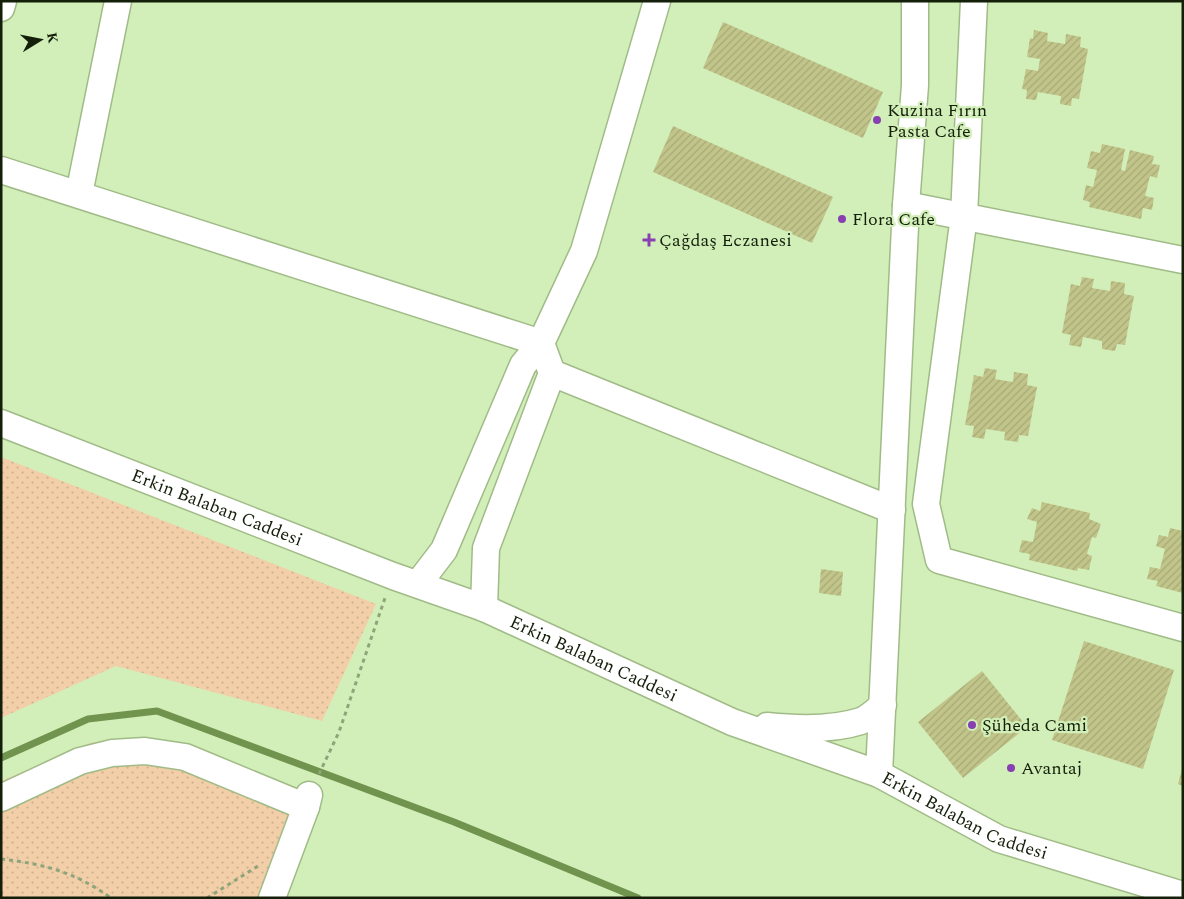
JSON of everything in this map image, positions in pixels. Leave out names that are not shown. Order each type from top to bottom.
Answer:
[{"type":"street","points":[[1,8],[3,1]]},
{"type":"street","points":[[79,194],[118,1]]},
{"type":"street","points":[[418,584],[444,550],[523,365],[541,343],[584,251],[657,1]]},
{"type":"street","points":[[879,774],[906,205],[915,85],[914,1]]},
{"type":"street","points":[[974,1],[964,216],[926,504],[939,560],[1183,628]]},
{"type":"street","points":[[1,170],[541,343]]},
{"type":"street","points":[[906,205],[1183,260]]},
{"type":"street","points":[[484,608],[486,548],[552,373],[541,343]]},
{"type":"street","points":[[552,373],[892,510]]},
{"type":"street","name":"Erkin Balaban Caddesi","points":[[1,423],[393,576],[484,608],[732,722],[879,774],[999,840],[1183,895]]},
{"type":"street","points":[[732,722],[790,728],[821,728],[862,721],[883,705]]},
{"type":"street","points":[[1,798],[80,761],[112,753],[145,751],[185,757],[308,801],[272,898]]},
{"type":"path","points":[[308,801],[338,732],[393,576]]},
{"type":"path","points":[[1,859],[30,862],[70,873],[98,888],[111,898]]},
{"type":"path","points":[[207,898],[262,864]]},
{"type":"shaded area","points":[[1,457],[376,604],[322,721],[116,666],[1,718]]},
{"type":"shaded area","points":[[143,738],[213,753],[301,791],[259,898],[1,898],[1,781],[90,743]]},
{"type":"building","points":[[723,22],[883,92],[863,138],[703,68]]},
{"type":"building","points":[[1034,30],[1048,33],[1047,41],[1065,44],[1066,34],[1081,37],[1080,47],[1088,49],[1079,99],[1072,98],[1071,106],[1060,104],[1061,96],[1038,92],[1036,100],[1026,99],[1027,90],[1022,89],[1026,69],[1038,71],[1040,59],[1027,57],[1030,38],[1033,39]]},
{"type":"building","points":[[673,126],[833,197],[812,243],[653,172]]},
{"type":"building","points":[[1102,144],[1125,149],[1121,170],[1125,171],[1130,150],[1154,156],[1152,164],[1160,165],[1157,178],[1150,176],[1145,196],[1154,198],[1152,210],[1143,208],[1141,219],[1089,207],[1090,202],[1083,200],[1086,185],[1093,187],[1097,170],[1087,168],[1091,151],[1100,153]]},
{"type":"building","points":[[1082,277],[1094,279],[1092,288],[1110,291],[1111,281],[1125,283],[1124,294],[1134,296],[1125,345],[1117,344],[1115,351],[1102,349],[1102,341],[1083,337],[1081,347],[1069,345],[1071,335],[1062,333],[1071,284],[1080,286]]},
{"type":"building","points":[[985,368],[997,370],[995,379],[1013,382],[1014,372],[1028,374],[1027,385],[1037,387],[1028,436],[1019,435],[1018,442],[1004,440],[1005,432],[986,429],[984,439],[972,437],[974,426],[965,425],[974,375],[983,377]]},
{"type":"building","points":[[1042,502],[1090,513],[1089,519],[1101,524],[1096,538],[1092,537],[1087,554],[1092,556],[1089,570],[1078,568],[1077,571],[1029,560],[1030,554],[1019,552],[1022,540],[1033,542],[1037,522],[1027,519],[1032,508],[1040,511]]},
{"type":"building","points":[[1170,528],[1183,531],[1183,593],[1156,586],[1158,581],[1147,579],[1150,567],[1160,569],[1165,549],[1156,546],[1159,535],[1168,537]]},
{"type":"building","points":[[821,569],[843,572],[841,596],[819,593]]},
{"type":"building","points":[[1084,641],[1174,670],[1143,769],[1052,740]]},
{"type":"building","name":"Şüheda Cami","points":[[982,671],[1027,727],[963,778],[918,722]]},
{"type":"building","points":[[1183,769],[1183,786],[1178,784]]},
{"type":"waterway","points":[[1,758],[88,719],[157,711],[454,822],[638,898]]},
{"type":"place","name":"Kuzina Fırın Pasta Cafe","points":[[877,120]]},
{"type":"place","name":"Flora Cafe","points":[[842,219]]},
{"type":"place","name":"Çağdaş Eczanesi","points":[[649,240]]},
{"type":"place","name":"Şüheda Cami","points":[[972,725]]},
{"type":"place","name":"Avantaj","points":[[1011,768]]}]
